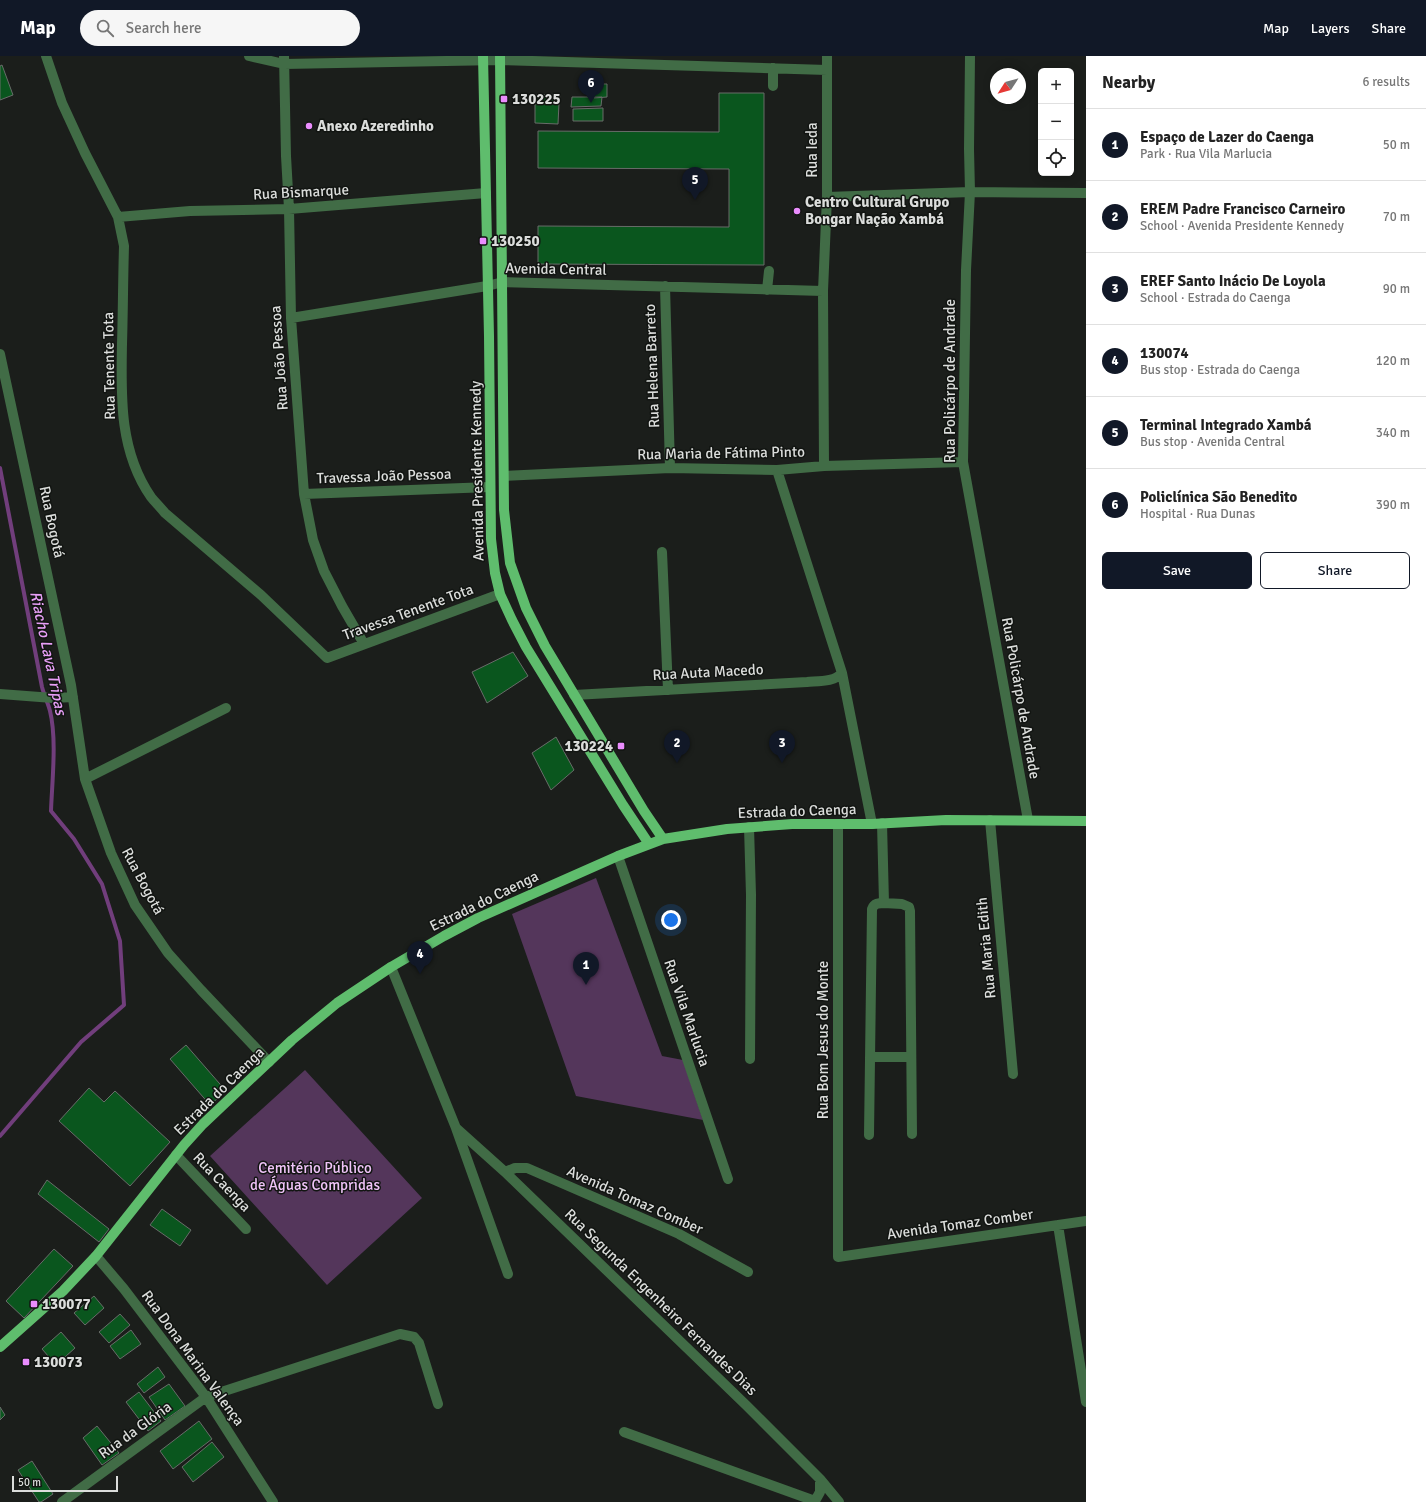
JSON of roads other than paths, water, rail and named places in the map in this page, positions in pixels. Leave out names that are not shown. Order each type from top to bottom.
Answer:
[{"type":"main road","name":"Avenida Presidente Kennedy","points":[[483,58],[491,538],[495,573],[500,594],[526,647],[623,805],[649,844]]},
{"type":"main road","name":"Avenida Presidente Kennedy","points":[[500,58],[504,510],[510,563],[526,608],[545,646],[644,811],[663,839]]},
{"type":"main road","name":"Estrada do Caenga","points":[[0,1347],[63,1291],[96,1256],[176,1155],[203,1124],[292,1040],[337,1002],[391,967],[478,918],[618,856],[663,839],[727,829],[792,824],[877,823],[946,820],[1086,821]]},
{"type":"street","name":"Rua Tenente Tota","points":[[46,56],[62,103],[85,154],[118,217],[124,246],[121,391],[123,419],[128,445],[138,473],[151,497],[165,513],[262,595],[326,658]]},
{"type":"street","points":[[248,56],[284,60],[500,58],[826,70]]},
{"type":"street","name":"Rua Ieda","points":[[824,466],[823,291],[827,197],[827,56]]},
{"type":"street","name":"Rua Policárpo de Andrade","points":[[970,56],[970,192],[966,270],[963,462],[1028,820]]},
{"type":"street","name":"Rua João Pessoa","points":[[284,60],[291,318],[304,494],[313,540],[324,571],[364,644]]},
{"type":"street","points":[[773,68],[773,86]]},
{"type":"street","points":[[827,197],[970,192],[1086,193]]},
{"type":"street","name":"Rua Bismarque","points":[[118,217],[190,211],[289,209],[486,193]]},
{"type":"street","points":[[767,290],[768,271]]},
{"type":"street","name":"Avenida Central","points":[[291,318],[487,286],[503,282],[823,291]]},
{"type":"street","name":"Rua Helena Barreto","points":[[665,286],[670,468]]},
{"type":"street","name":"Rua Bogotá","points":[[0,354],[29,484],[73,697],[85,779],[111,853],[135,905],[168,953],[269,1062]]},
{"type":"street","name":"Rua Maria de Fátima Pinto","points":[[504,476],[670,468],[777,470],[824,466],[963,462]]},
{"type":"street","points":[[777,470],[842,673],[877,823],[884,903]]},
{"type":"street","name":"Travessa João Pessoa","points":[[304,494],[490,487]]},
{"type":"street","points":[[662,552],[668,690]]},
{"type":"street","name":"Travessa Tenente Tota","points":[[326,658],[500,594]]},
{"type":"street","name":"Rua Auta Macedo","points":[[574,695],[807,682],[829,680],[842,673]]},
{"type":"street","points":[[0,694],[53,698],[73,697]]},
{"type":"street","points":[[85,779],[226,708]]},
{"type":"street","name":"Rua Maria Edith","points":[[990,820],[1013,1074]]},
{"type":"street","name":"Rua Bom Jesus do Monte","points":[[838,824],[838,1257]]},
{"type":"street","points":[[749,827],[750,1058]]},
{"type":"street","name":"Rua Vila Marlucia","points":[[618,856],[728,1179]]},
{"type":"street","points":[[870,1135],[872,906],[876,903],[905,905],[909,907],[910,910],[912,1134]]},
{"type":"street","name":"Rua Segunda Engenheiro Fernandes Dias","points":[[391,967],[456,1128],[508,1274]]},
{"type":"street","points":[[870,1057],[911,1056]]},
{"type":"street","name":"Rua Segunda Engenheiro Fernandes Dias","points":[[456,1128],[506,1172],[741,1400],[820,1479],[839,1502]]},
{"type":"street","name":"Rua Caenga","points":[[176,1155],[246,1229]]},
{"type":"street","name":"Avenida Tomaz Comber","points":[[506,1172],[515,1168],[527,1168],[679,1234],[748,1272]]},
{"type":"street","name":"Avenida Tomaz Comber","points":[[838,1257],[1086,1221]]},
{"type":"street","points":[[1058,1225],[1082,1352],[1086,1402]]},
{"type":"street","name":"Rua Dona Marina Valença","points":[[96,1256],[129,1295],[206,1397],[273,1502]]},
{"type":"street","name":"Rua da Glória","points":[[62,1502],[206,1397],[400,1334],[414,1337],[419,1343],[438,1404]]},
{"type":"street","points":[[624,1432],[814,1501],[820,1492],[820,1479]]},
{"type":"waterway","name":"Riacho Lava Tripas","points":[[0,468],[42,687],[52,722],[54,761],[51,811],[74,839],[102,884],[120,941],[124,1005],[81,1042],[0,1136]]},
{"type":"place","name":"130225","points":[[504,99]]},
{"type":"place","name":"Policlínica São Benedito","points":[[591,103]]},
{"type":"place","name":"Anexo Azeredinho","points":[[309,126]]},
{"type":"place","name":"Terminal Integrado Xambá","points":[[695,200]]},
{"type":"place","name":"Centro Cultural Grupo Bongar Nação Xambá","points":[[797,211]]},
{"type":"place","name":"130250","points":[[483,241]]},
{"type":"place","name":"130224","points":[[621,746]]},
{"type":"place","name":"EREM Padre Francisco Carneiro","points":[[677,763]]},
{"type":"place","name":"EREF Santo Inácio De Loyola","points":[[782,763]]},
{"type":"place","name":"130074","points":[[420,974]]},
{"type":"place","name":"Espaço de Lazer do Caenga","points":[[586,985]]},
{"type":"place","name":"130077","points":[[34,1304]]},
{"type":"place","name":"130073","points":[[26,1362]]},
{"type":"park label","name":"Cemitério Público de Águas Compridas","points":[[315,1176]]}]
